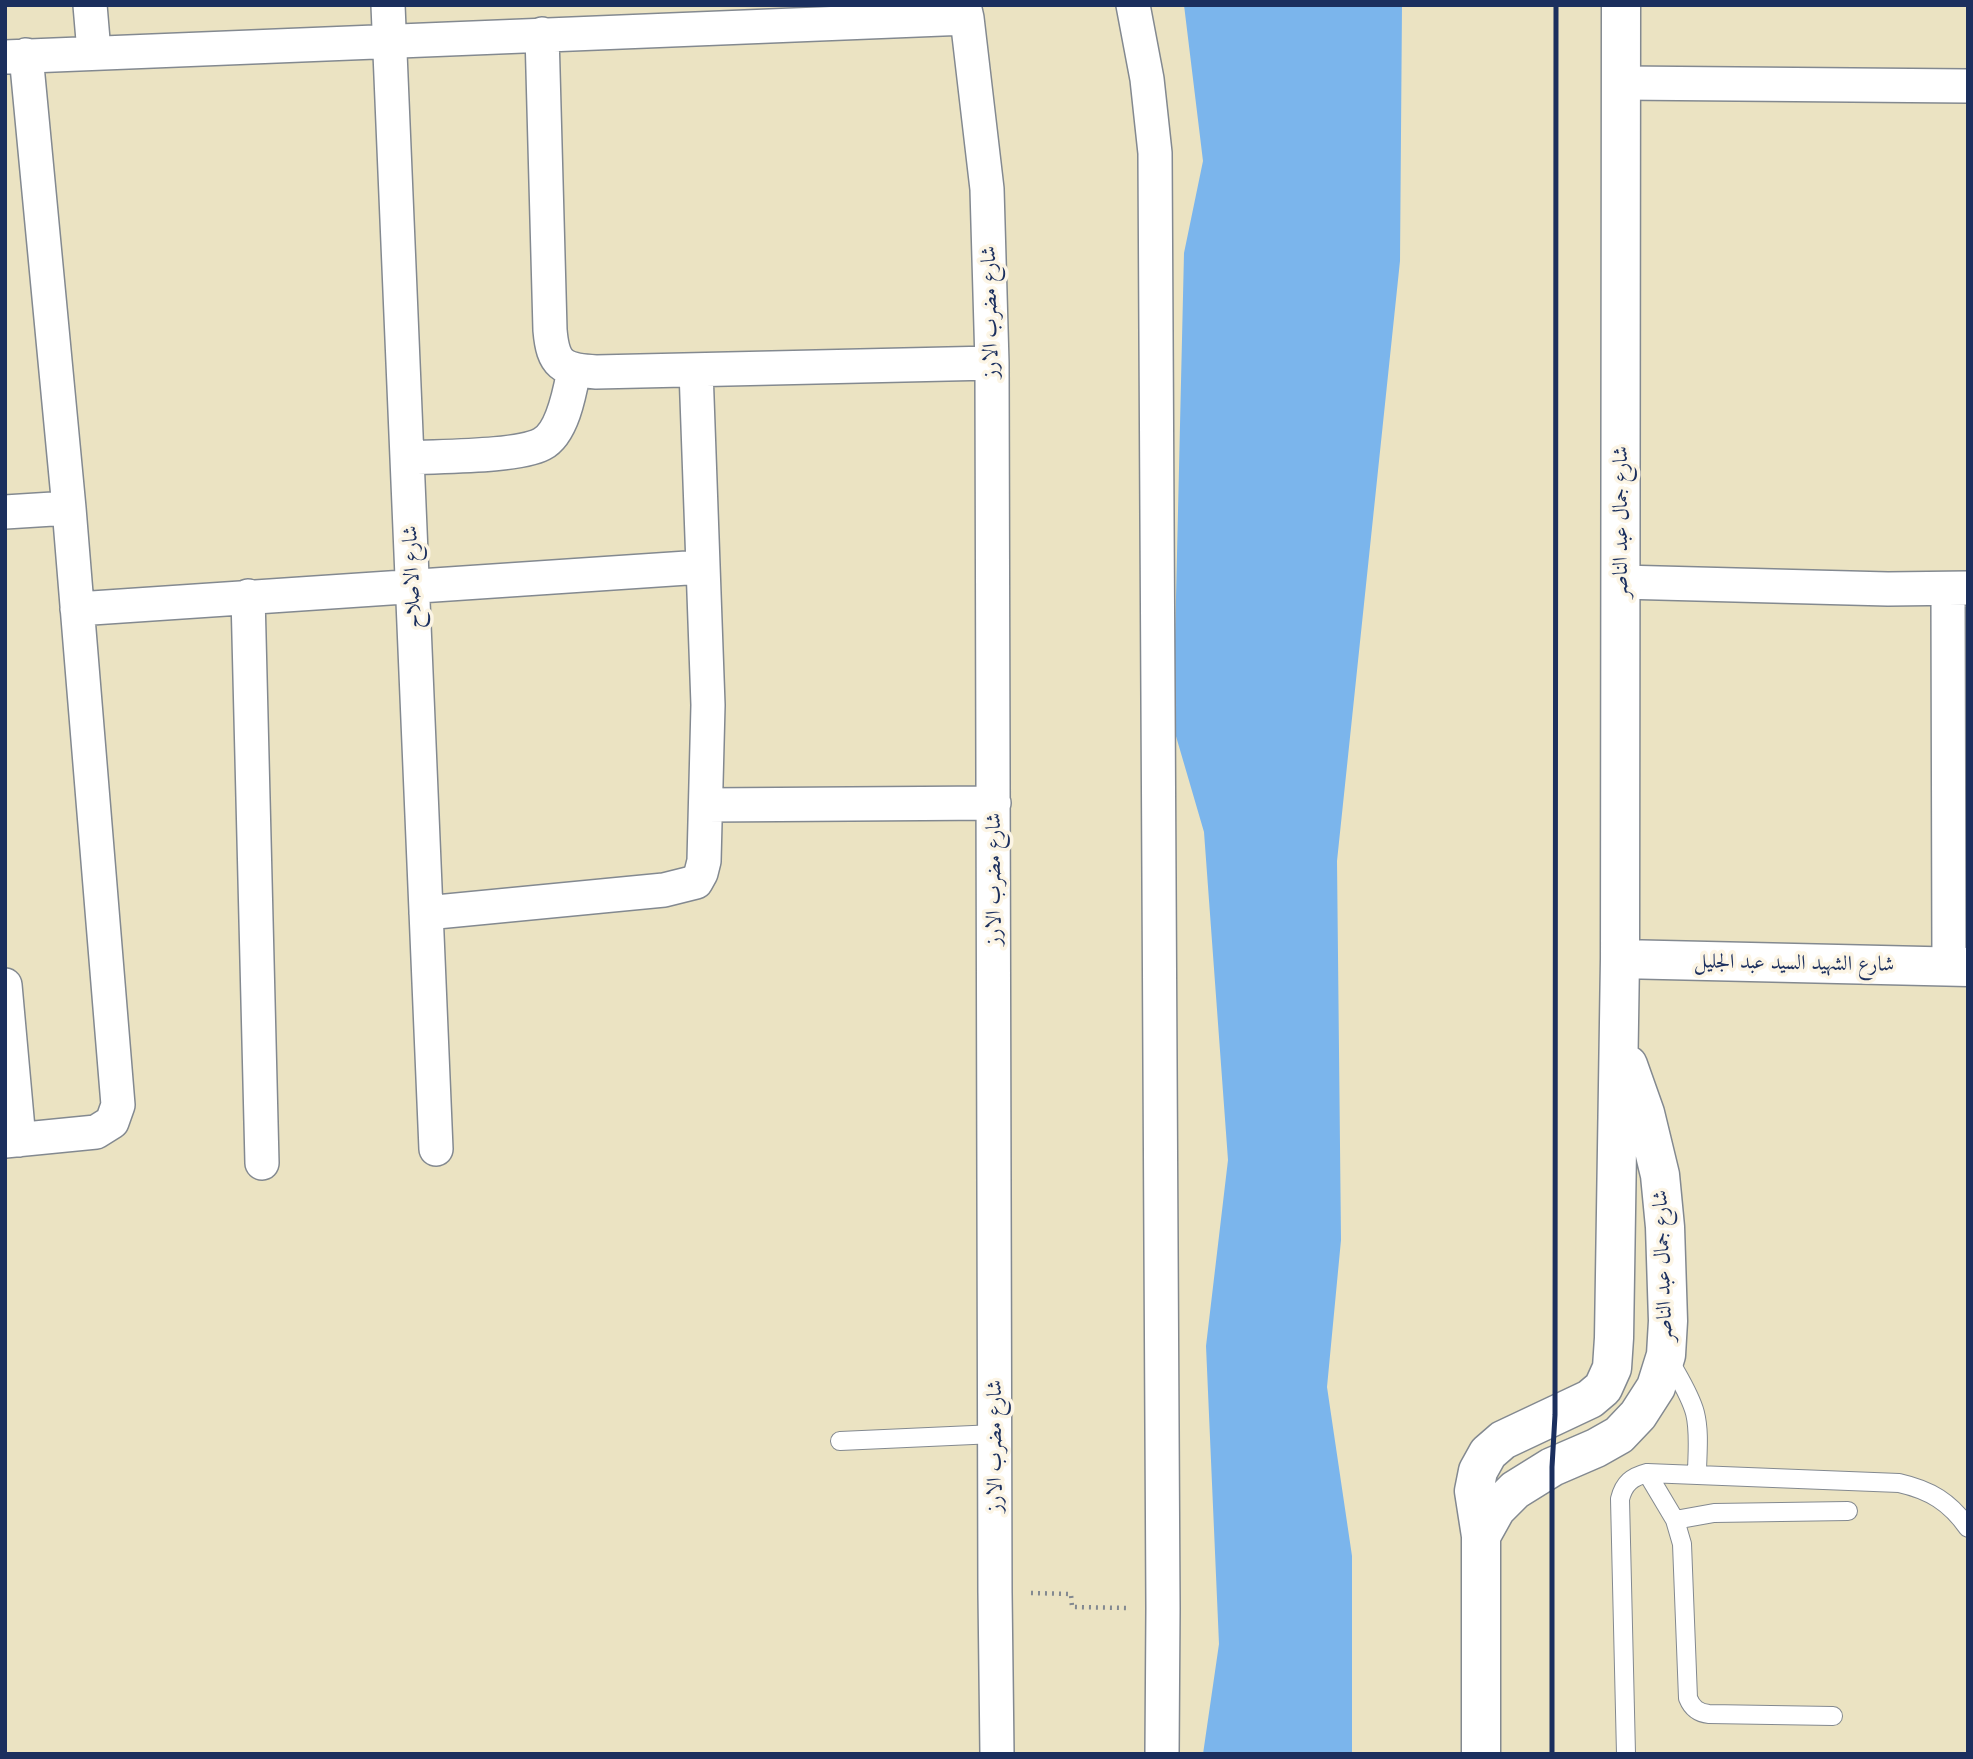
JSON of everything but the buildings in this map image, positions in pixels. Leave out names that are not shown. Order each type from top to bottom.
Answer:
[{"type":"main road","name":"شارع جمال عبد الناصر","points":[[1481,1754],[1481,1536],[1474,1492],[1478,1471],[1488,1453],[1503,1440],[1590,1399],[1604,1388],[1612,1367],[1620,959],[1621,5]]},
{"type":"main road","name":"شارع الشهيد السيد عبد الجليل","points":[[1620,959],[1959,967]]},
{"type":"main road","name":"شارع جمال عبد الناصر","points":[[1481,1536],[1496,1509],[1515,1490],[1552,1467],[1619,1435],[1638,1415],[1656,1387],[1666,1355],[1668,1321],[1665,1227],[1660,1175],[1645,1114],[1619,1038]]},
{"type":"street","points":[[90,5],[94,52]]},
{"type":"street","name":"شارع الاصلاح","points":[[388,5],[436,1149]]},
{"type":"street","points":[[1133,5],[1147,79],[1155,153],[1162,1754]]},
{"type":"street","points":[[5,985],[12,1141],[96,1132],[107,1127],[112,1122],[117,1105],[69,508],[16,56],[542,34],[965,12]]},
{"type":"street","name":"شارع مضرب الارز","points":[[965,12],[987,189],[992,363],[997,1754]]},
{"type":"street","points":[[542,34],[551,349],[558,362],[574,370],[992,363]]},
{"type":"street","points":[[1621,83],[1968,86]]},
{"type":"street","points":[[407,457],[503,452],[544,443],[556,429],[567,405],[574,370]]},
{"type":"street","points":[[426,913],[664,890],[695,882],[701,873],[707,805],[708,705],[696,370]]},
{"type":"street","points":[[5,512],[69,508]]},
{"type":"street","points":[[77,609],[702,567]]},
{"type":"street","points":[[1621,582],[1958,588],[1959,967]]},
{"type":"street","points":[[248,596],[262,1163]]},
{"type":"street","points":[[707,805],[994,803]]},
{"type":"lane","points":[[1666,1355],[1695,1413],[1698,1436],[1697,1475]]},
{"type":"lane","points":[[840,1441],[995,1434]]},
{"type":"lane","points":[[1647,1473],[1675,1520],[1682,1544],[1690,1705],[1702,1713],[1833,1716]]},
{"type":"lane","points":[[1626,1754],[1620,1499],[1623,1489],[1637,1475],[1647,1473],[1899,1483],[1920,1488],[1940,1498],[1956,1512],[1968,1528]]},
{"type":"lane","points":[[1675,1520],[1714,1513],[1848,1511]]},
{"type":"path","points":[[1033,1593],[1071,1594],[1072,1607],[1163,1608]]},
{"type":"water","points":[[1184,5],[1402,5],[1400,261],[1337,861],[1341,1240],[1327,1387],[1352,1556],[1352,1754],[1203,1754],[1219,1644],[1206,1346],[1228,1160],[1204,832],[1173,726],[1184,253],[1203,161]]},
{"type":"railway","points":[[1552,1754],[1552,1467],[1555,1415],[1556,5]]}]
